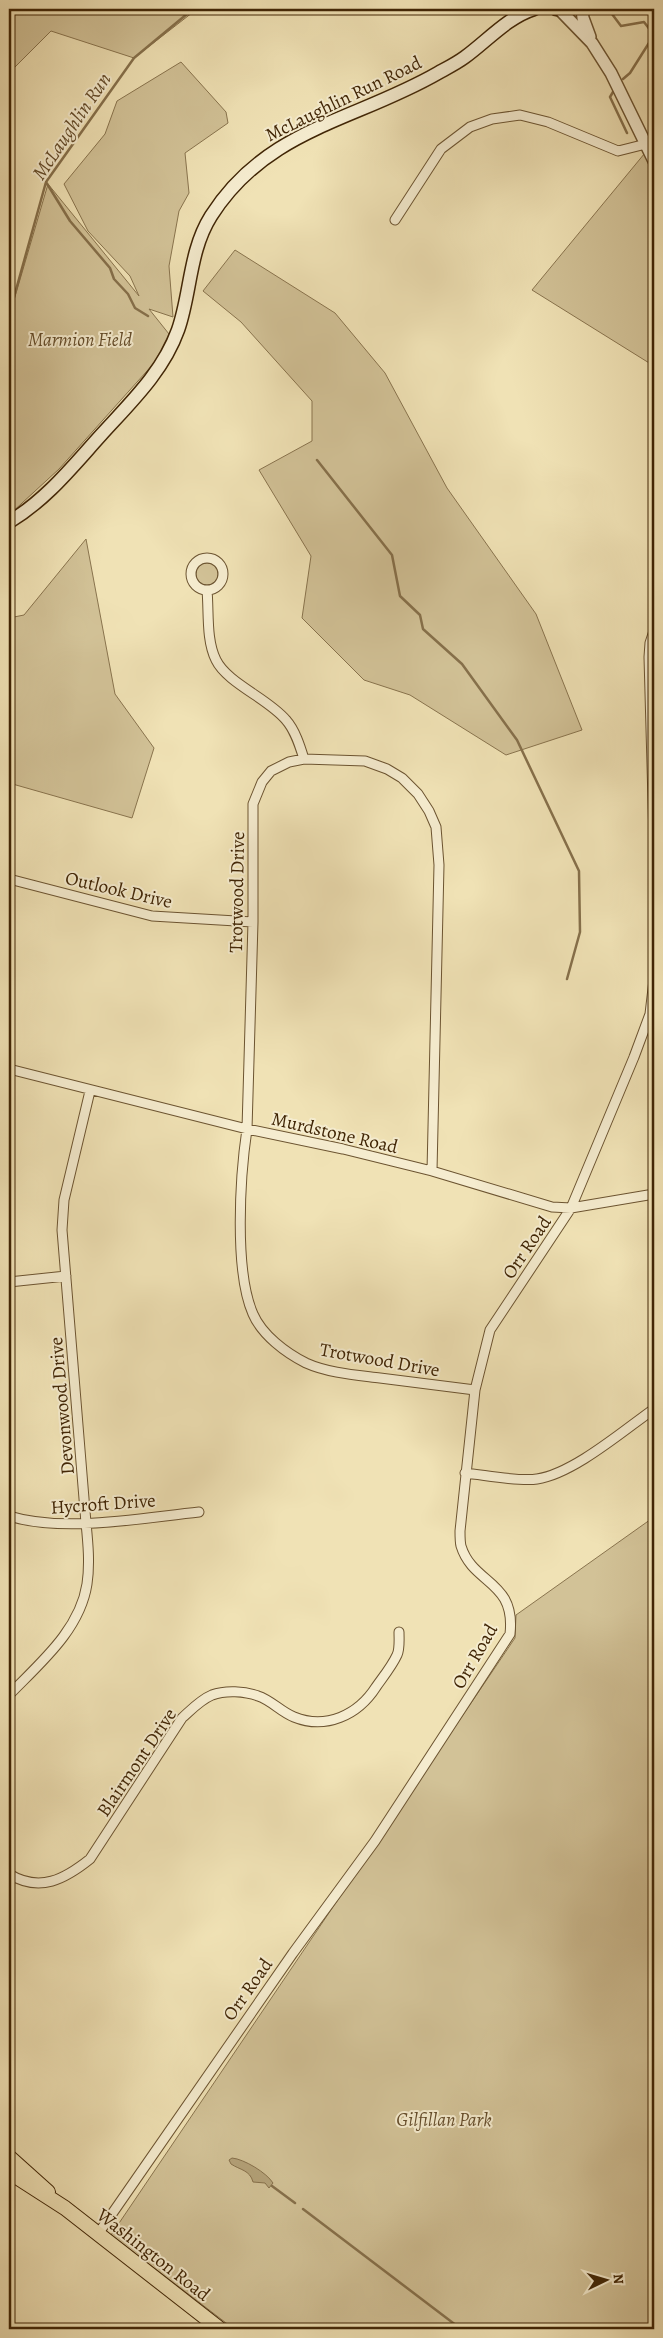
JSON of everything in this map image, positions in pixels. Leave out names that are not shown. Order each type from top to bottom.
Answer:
[{"type":"main road","name":"McLaughlin Run Road","points":[[493,34],[513,9]]},
{"type":"main road","name":"McLaughlin Run Road","points":[[9,522],[33,506],[53,487],[158,370],[178,330],[199,241],[210,218],[246,172],[266,156],[297,137],[437,74],[464,57],[522,13],[534,9]]},
{"type":"main road","name":"Washington Road","points":[[9,2157],[65,2208],[220,2329]]},
{"type":"main road","name":"Washington Road","points":[[9,2172],[65,2208]]},
{"type":"street","points":[[562,9],[592,43],[612,73],[654,161]]},
{"type":"street","points":[[582,9],[583,18],[592,43]]},
{"type":"street","points":[[395,220],[441,149],[470,127],[492,119],[520,115],[548,122],[618,151],[646,144]]},
{"type":"street","points":[[207,590],[211,643],[216,659],[223,671],[266,702],[287,720],[304,758]]},
{"type":"street","points":[[654,631],[650,643],[649,657],[654,837]]},
{"type":"street","name":"Trotwood Drive","points":[[432,1171],[439,865],[436,827],[418,794],[402,778],[387,768],[364,761],[304,758],[289,762],[271,771],[262,782],[254,804],[253,922],[247,1129],[244,1153],[241,1238],[244,1281],[254,1316],[274,1342],[306,1363],[339,1373],[475,1390]]},
{"type":"street","name":"Outlook Drive","points":[[9,879],[152,916],[253,922]]},
{"type":"street","name":"Orr Road","points":[[98,2234],[292,1952],[375,1841],[510,1634],[510,1609],[506,1599],[472,1565],[461,1546],[460,1531],[465,1474],[475,1390],[490,1330],[571,1208],[638,1048],[650,1014],[654,980]]},
{"type":"street","name":"Murdstone Road","points":[[9,1069],[90,1091],[247,1129],[343,1149],[432,1171],[552,1207],[571,1208],[654,1194]]},
{"type":"street","name":"Devonwood Drive","points":[[9,1695],[67,1632],[78,1613],[86,1586],[88,1560],[86,1523],[62,1230],[64,1200],[90,1091]]},
{"type":"street","points":[[9,1282],[66,1276]]},
{"type":"street","points":[[465,1474],[536,1480],[552,1476],[570,1468],[654,1409]]},
{"type":"street","name":"Hycroft Drive","points":[[9,1516],[45,1524],[86,1523],[199,1512]]},
{"type":"street","name":"Blairmont Drive","points":[[9,1874],[25,1882],[52,1882],[68,1876],[90,1859],[182,1718],[198,1704],[213,1695],[230,1692],[244,1693],[259,1696],[293,1717],[307,1721],[325,1722],[337,1719],[350,1714],[372,1693],[398,1654],[399,1632]]},
{"type":"green space","points":[[9,9],[197,9],[134,58],[51,31],[9,73]]},
{"type":"green space","name":"Marmion Field","points":[[181,62],[226,112],[228,123],[185,153],[189,193],[179,211],[169,266],[173,317],[149,309],[169,334],[155,362],[59,469],[9,515],[9,317],[48,184],[139,296],[130,276],[88,231],[64,184],[105,134],[117,101]]},
{"type":"green space","points":[[654,142],[654,366],[532,290]]},
{"type":"green space","points":[[235,250],[335,313],[385,373],[447,488],[536,614],[582,730],[506,755],[410,695],[364,680],[302,618],[311,556],[259,470],[312,441],[312,401],[241,322],[203,291]]},
{"type":"green space","points":[[86,539],[115,694],[154,748],[132,818],[9,783],[9,618],[24,615]]},
{"type":"green space","points":[[207,563],[215,566],[218,574],[215,582],[207,585],[199,582],[196,574],[199,566]]},
{"type":"green space","name":"Gilfillan Park","points":[[654,1517],[654,2329],[234,2329],[111,2235],[515,1638],[516,1615]]},
{"type":"shaded area","points":[[232,2158],[255,2167],[273,2183],[269,2188],[265,2183],[253,2182],[250,2175],[231,2164],[229,2160]]},
{"type":"waterway","name":"McLaughlin Run","points":[[9,315],[46,182],[134,58],[193,9]]},
{"type":"waterway","points":[[617,9],[612,14],[621,26],[644,22],[654,35],[630,73],[623,79]]},
{"type":"waterway","points":[[613,92],[610,97],[627,133]]},
{"type":"waterway","points":[[46,182],[70,221],[110,268],[114,279],[128,294],[135,308],[148,316]]},
{"type":"waterway","points":[[317,460],[392,555],[400,596],[420,615],[423,629],[462,664],[517,740],[579,871],[580,932],[567,979]]},
{"type":"waterway","points":[[272,2186],[295,2203]]},
{"type":"waterway","points":[[303,2209],[461,2329]]}]
